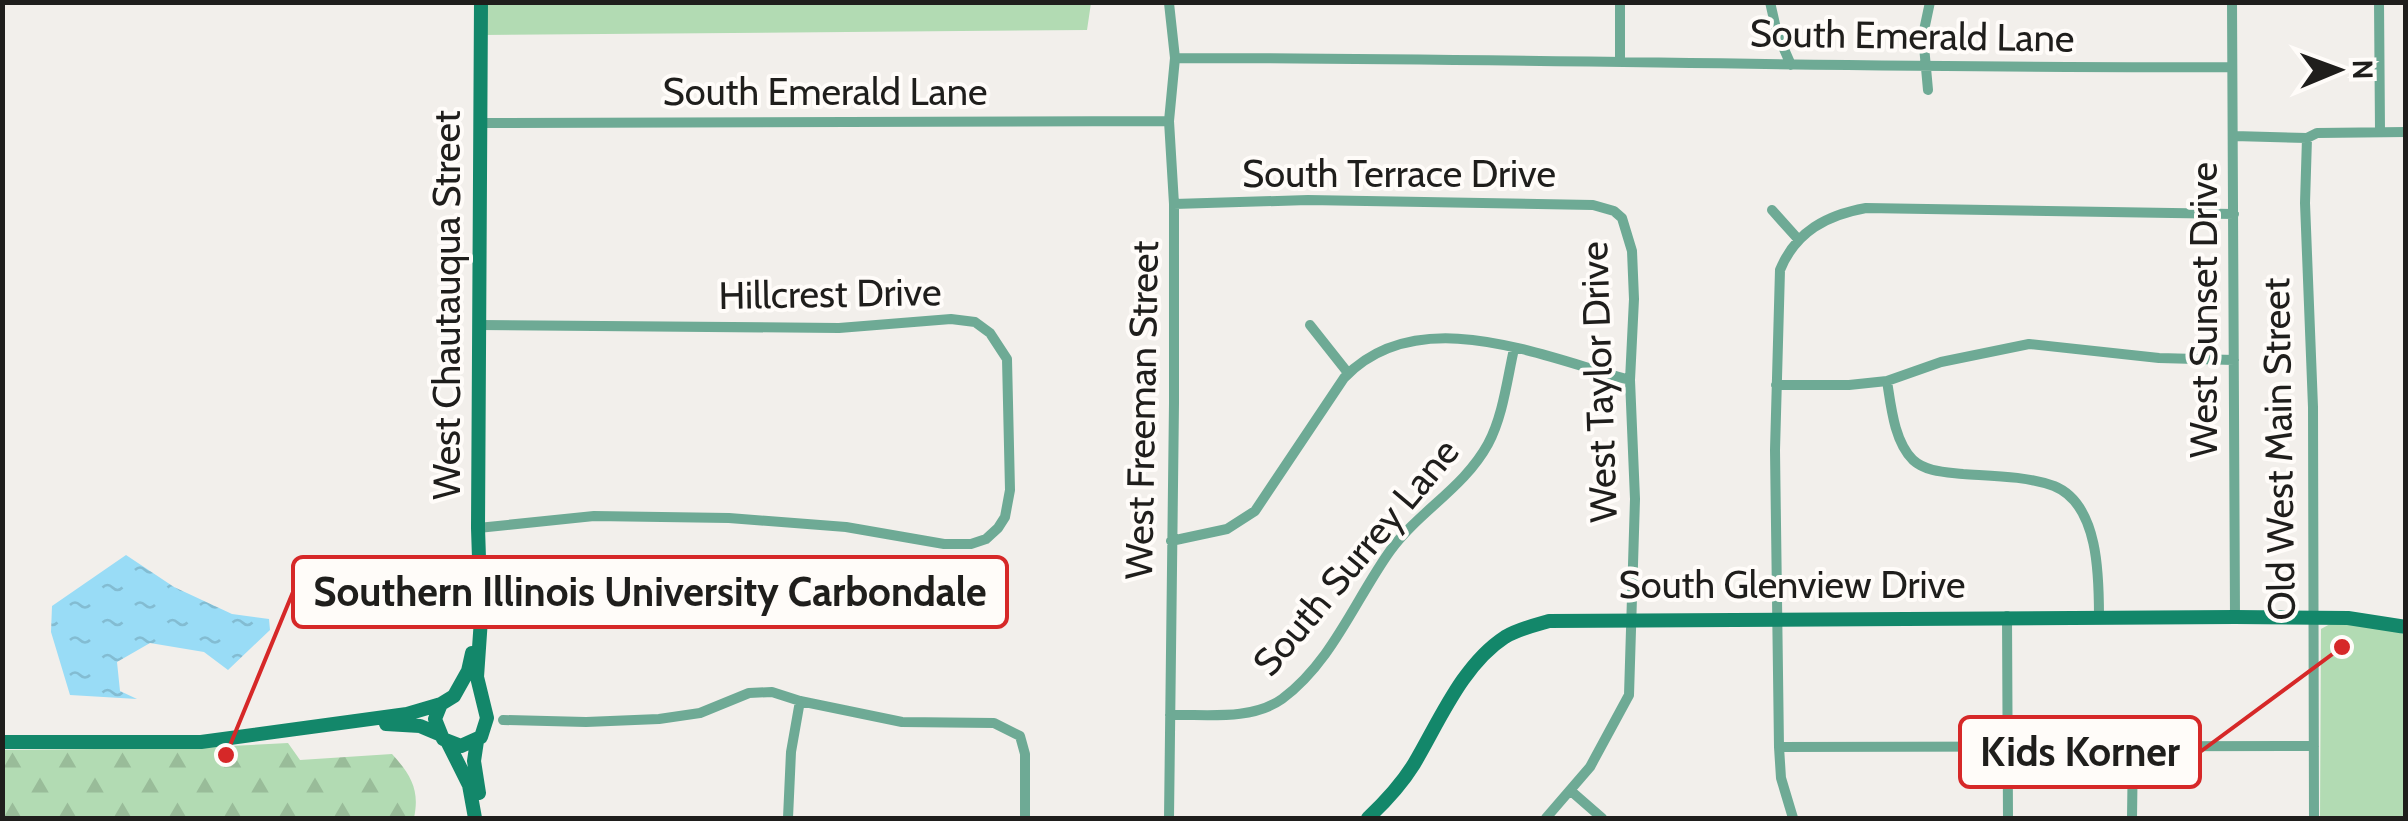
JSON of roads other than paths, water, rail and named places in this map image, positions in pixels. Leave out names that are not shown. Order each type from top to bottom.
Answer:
[{"type":"street","name":"West Chautauqua Street","points":[[478,818],[474,761],[477,741],[487,723],[478,677],[481,2]]},
{"type":"street","points":[[1620,2],[1620,62]]},
{"type":"street","points":[[1770,2],[1791,65]]},
{"type":"street","points":[[1928,90],[1923,35],[1930,2]]},
{"type":"street","name":"West Sunset Drive","points":[[2232,2],[2235,617]]},
{"type":"street","points":[[2379,2],[2380,131]]},
{"type":"street","name":"West Freeman Street","points":[[1169,3],[1175,58],[1169,121],[1174,204],[1169,818]]},
{"type":"street","name":"South Emerald Lane","points":[[1175,58],[1927,68],[2230,66]]},
{"type":"street","name":"South Emerald Lane","points":[[481,123],[1169,121]]},
{"type":"street","points":[[2234,136],[2307,138],[2316,133],[2406,132]]},
{"type":"street","name":"Old West Main Street","points":[[2307,138],[2305,204],[2313,407],[2314,818]]},
{"type":"street","name":"South Terrace Drive","points":[[1174,204],[1308,200],[1593,205],[1614,211],[1622,218]]},
{"type":"street","points":[[1793,818],[1782,778],[1780,747],[1776,385],[1782,264],[1798,239],[1824,220],[1866,208],[2234,214]]},
{"type":"street","points":[[1772,210],[1798,239]]},
{"type":"street","name":"West Taylor Drive","points":[[1546,818],[1571,792],[1604,745],[1629,695],[1635,498],[1630,380],[1634,299],[1632,251],[1622,218]]},
{"type":"street","name":"Hillcrest Drive","points":[[478,528],[594,516],[729,518],[846,527],[944,544],[971,544],[986,539],[998,528],[1010,490],[1006,359],[990,333],[975,322],[952,319],[839,328],[479,325]]},
{"type":"street","points":[[1310,325],[1348,373]]},
{"type":"street","points":[[1171,542],[1228,528],[1255,511],[1348,373],[1387,349],[1432,337],[1463,336],[1630,380]]},
{"type":"street","points":[[1776,385],[1887,381],[1941,362],[2029,344],[2158,358],[2234,360]]},
{"type":"street","name":"South Surrey Lane","points":[[1170,715],[1254,711],[1282,699],[1304,678],[1333,644],[1390,551],[1418,517],[1449,494],[1474,466],[1497,426],[1514,349]]},
{"type":"street","points":[[1887,381],[1892,415],[1906,450],[1926,469],[2038,482],[2058,487],[2070,496],[2097,552],[2099,617]]},
{"type":"street","name":"West Chautauqua Street","points":[[478,586],[470,663],[435,719],[469,786],[478,818]]},
{"type":"street","points":[[2007,616],[2008,818]]},
{"type":"street","name":"South Glenview Drive","points":[[1368,818],[1412,768],[1440,716],[1478,663],[1505,638],[1550,621],[2235,617],[2374,620],[2406,627]]},
{"type":"street","points":[[504,720],[659,719],[700,713],[749,694],[772,692],[902,722],[994,723],[1020,736],[1026,754],[1025,818]]},
{"type":"street","points":[[2,742],[201,742],[407,714],[469,696],[481,704]]},
{"type":"street","points":[[788,818],[791,752],[800,701]]},
{"type":"street","points":[[345,724],[414,725],[462,746],[477,741]]},
{"type":"street","points":[[1780,747],[2314,746]]},
{"type":"street","points":[[2132,818],[2133,747]]},
{"type":"street","points":[[1571,792],[1602,818]]},
{"type":"water","points":[[126,555],[174,587],[232,614],[269,619],[270,630],[228,670],[204,652],[150,643],[117,662],[120,691],[137,699],[70,695],[51,632],[52,606]]},
{"type":"place","name":"Kids Korner","points":[[2342,647]]},
{"type":"place","name":"Southern Illinois University Carbondale","points":[[226,755]]}]
